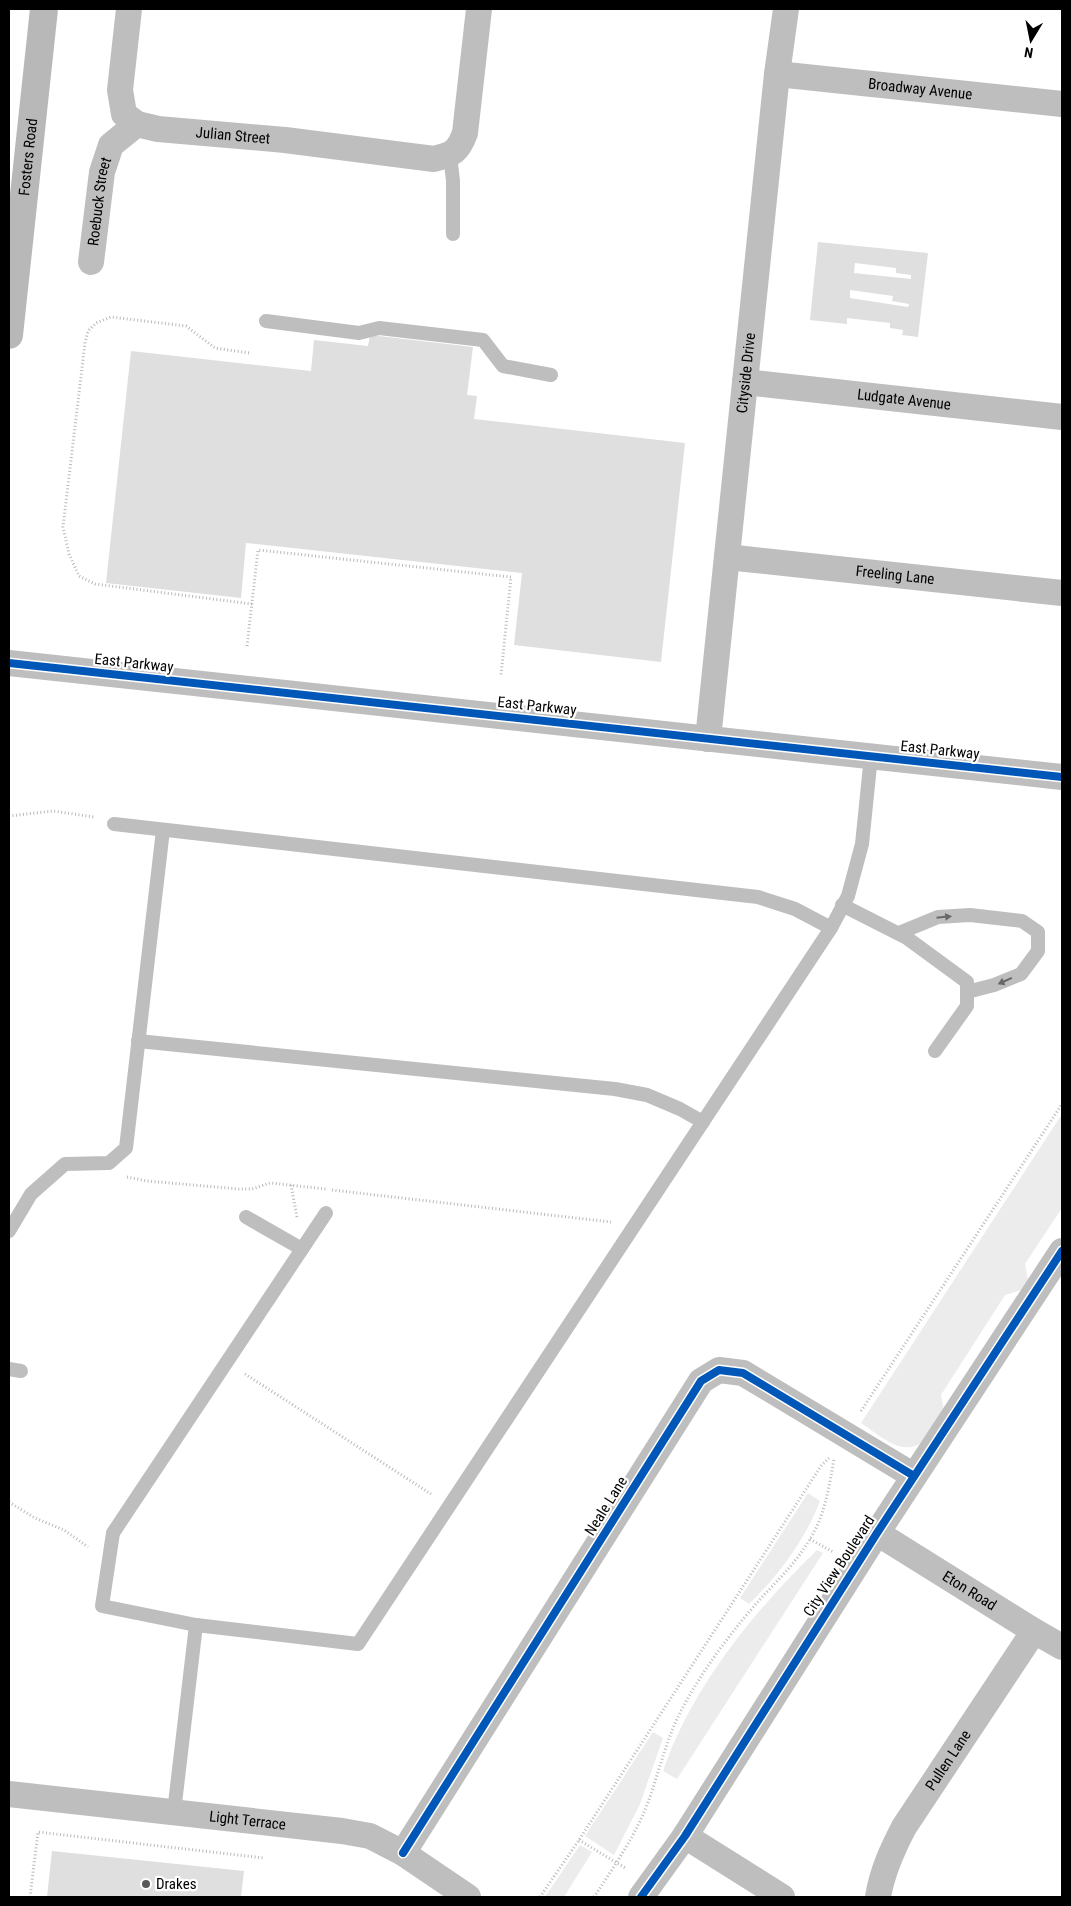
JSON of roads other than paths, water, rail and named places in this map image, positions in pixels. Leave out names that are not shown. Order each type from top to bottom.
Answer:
[{"type":"main road","name":"Fosters Road","points":[[9,335],[44,9]]},
{"type":"street","points":[[129,9],[120,90],[124,114],[137,124]]},
{"type":"street","points":[[450,155],[460,146],[465,133],[479,9]]},
{"type":"street","name":"Cityside Drive","points":[[708,738],[786,9]]},
{"type":"street","name":"Broadway Avenue","points":[[778,74],[1062,104]]},
{"type":"street","name":"Julian Street","points":[[137,124],[158,129],[285,140],[417,158],[434,159],[450,155]]},
{"type":"street","name":"Roebuck Street","points":[[91,262],[102,172],[111,145],[137,124]]},
{"type":"street","name":"Ludgate Avenue","points":[[745,382],[1062,417]]},
{"type":"street","name":"Freeling Lane","points":[[727,557],[1062,593]]},
{"type":"street","name":"East Parkway","points":[[9,663],[1062,777]]},
{"type":"street","name":"City View Boulevard","points":[[641,1897],[685,1836],[877,1533],[1062,1251]]},
{"type":"street","name":"Neale Lane","points":[[403,1853],[701,1381],[719,1370],[743,1373],[914,1476]]},
{"type":"street","name":"Eton Road","points":[[877,1533],[1062,1647]]},
{"type":"street","name":"Pullen Lane","points":[[878,1897],[881,1879],[892,1850],[904,1827],[1034,1631]]},
{"type":"street","name":"Light Terrace","points":[[9,1794],[342,1831],[370,1836],[403,1853],[468,1897]]},
{"type":"street","points":[[685,1836],[782,1897]]},
{"type":"lane","points":[[450,155],[453,234]]},
{"type":"lane","points":[[266,321],[359,333],[379,328],[483,340],[503,366],[551,375]]},
{"type":"lane","points":[[326,1213],[113,1533],[102,1606],[196,1625],[358,1644],[830,928],[848,896],[862,844],[871,756]]},
{"type":"lane","points":[[114,824],[758,897],[795,909],[830,928]]},
{"type":"lane","points":[[9,1231],[31,1194],[65,1164],[109,1163],[126,1148],[163,830]]},
{"type":"lane","points":[[842,905],[907,938],[967,982],[967,1006],[936,1051]]},
{"type":"lane","points":[[899,934],[938,917],[970,915],[1022,921],[1038,932],[1038,951],[1021,974],[994,985],[967,992]]},
{"type":"lane","points":[[138,1041],[615,1089],[647,1095],[680,1109],[703,1122]]},
{"type":"lane","points":[[246,1217],[302,1249]]},
{"type":"lane","points":[[174,1812],[196,1625]]},
{"type":"place","name":"Drakes","points":[[146,1884]]}]
